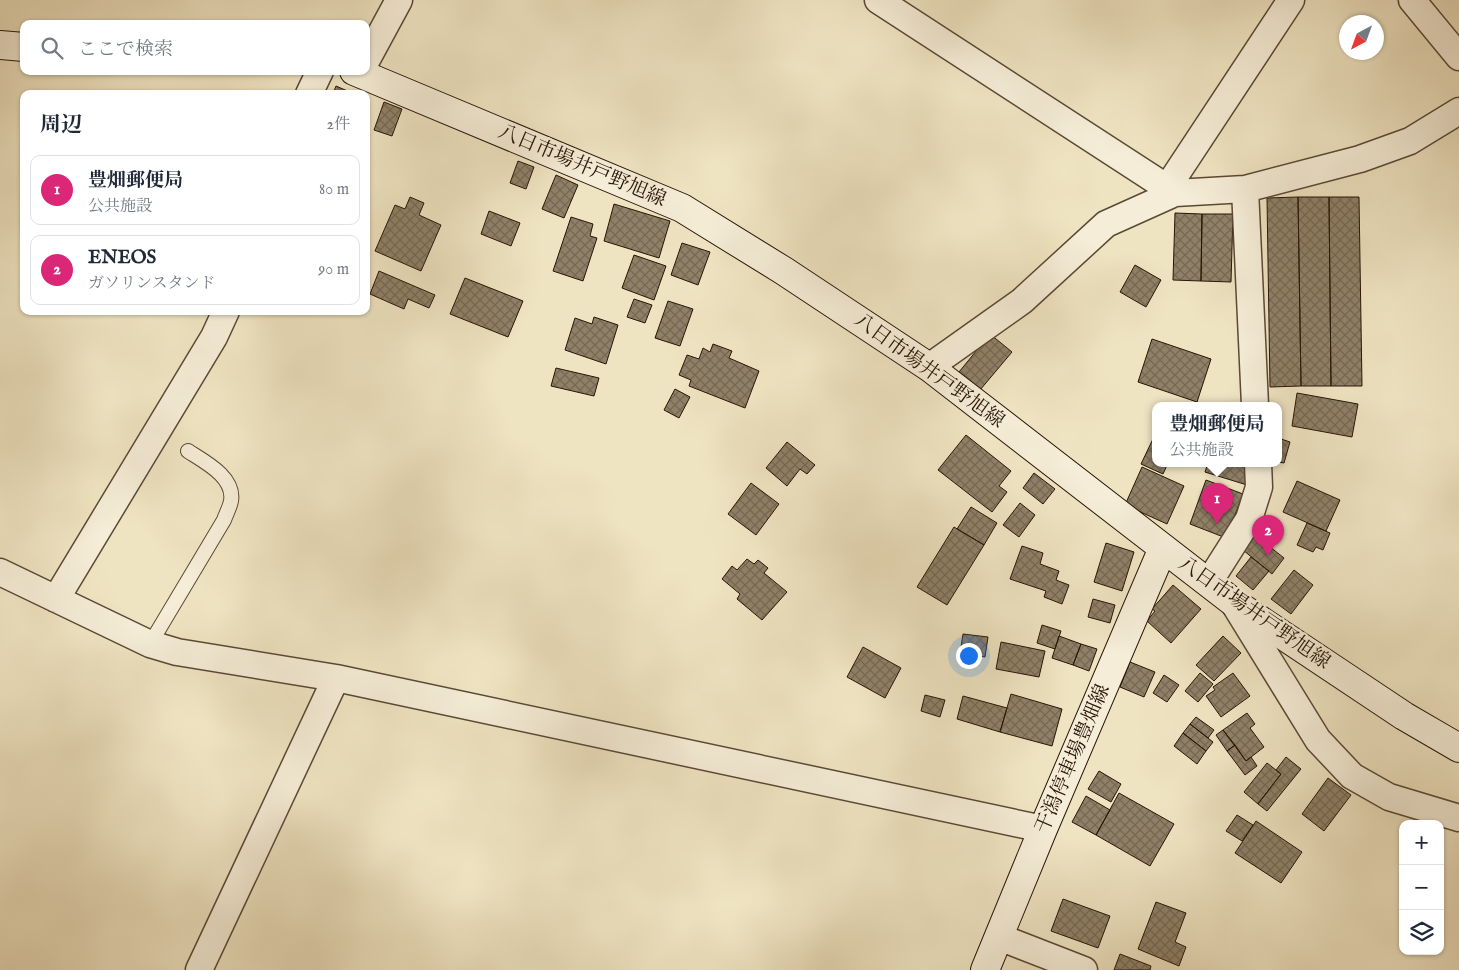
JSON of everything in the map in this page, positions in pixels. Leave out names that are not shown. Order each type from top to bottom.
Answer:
[{"type":"main road","points":[[0,45],[20,47]]},
{"type":"main road","name":"八日市場井戸野旭線","points":[[370,73],[682,208],[784,271],[930,367],[1233,602],[1404,716],[1459,748]]},
{"type":"main road","name":"干潟停車場豊畑線","points":[[985,970],[1163,548]]},
{"type":"street","points":[[370,51],[399,0]]},
{"type":"street","points":[[878,0],[1171,190]]},
{"type":"street","points":[[1171,190],[1291,0]]},
{"type":"street","points":[[1412,0],[1459,57]]},
{"type":"street","points":[[312,90],[318,75]]},
{"type":"street","points":[[930,367],[1022,301],[1106,224],[1171,190],[1245,189],[1360,159],[1410,141],[1459,111]]},
{"type":"street","points":[[1245,189],[1255,402]]},
{"type":"street","points":[[56,599],[214,337],[224,315]]},
{"type":"street","points":[[1209,582],[1249,520],[1259,487],[1258,467]]},
{"type":"street","points":[[0,572],[150,644],[176,652],[336,678],[1043,829]]},
{"type":"street","points":[[1233,602],[1318,740],[1352,776],[1388,797],[1459,818]]},
{"type":"street","points":[[199,970],[336,678]]},
{"type":"street","points":[[999,937],[1084,970]]},
{"type":"lane","points":[[150,644],[224,520],[231,499],[228,484],[217,470],[188,451]]},
{"type":"building","points":[[336,86],[345,90],[334,90]]},
{"type":"building","points":[[384,102],[402,109],[392,136],[374,130]]},
{"type":"building","points":[[518,161],[534,167],[526,189],[510,183]]},
{"type":"building","points":[[556,175],[578,185],[564,218],[542,209]]},
{"type":"building","points":[[410,197],[424,203],[419,215],[441,225],[421,271],[375,251],[395,205],[405,209]]},
{"type":"building","points":[[1298,197],[1301,386],[1270,387],[1267,198]]},
{"type":"building","points":[[1298,197],[1329,197],[1331,386],[1301,386]]},
{"type":"building","points":[[1329,197],[1359,197],[1362,386],[1331,386]]},
{"type":"building","points":[[614,204],[670,221],[659,258],[604,241]]},
{"type":"building","points":[[489,211],[520,223],[511,246],[481,234]]},
{"type":"building","points":[[1175,213],[1202,214],[1201,281],[1173,280]]},
{"type":"building","points":[[1202,214],[1233,214],[1231,282],[1201,281]]},
{"type":"building","points":[[571,217],[593,224],[590,236],[597,238],[583,281],[553,271]]},
{"type":"building","points":[[682,243],[710,252],[698,285],[671,275]]},
{"type":"building","points":[[634,255],[666,266],[654,300],[622,288]]},
{"type":"building","points":[[1135,265],[1161,280],[1146,307],[1120,292]]},
{"type":"building","points":[[379,271],[435,295],[429,308],[408,299],[404,309],[370,294]]},
{"type":"building","points":[[465,278],[523,301],[508,337],[450,314]]},
{"type":"building","points":[[634,299],[652,305],[645,323],[627,317]]},
{"type":"building","points":[[668,301],[693,309],[680,346],[655,338]]},
{"type":"building","points":[[594,317],[618,325],[606,364],[565,350],[575,318],[592,324]]},
{"type":"building","points":[[990,334],[1012,352],[980,390],[959,372]]},
{"type":"building","points":[[1152,339],[1211,359],[1197,402],[1138,382]]},
{"type":"building","points":[[713,344],[732,351],[729,358],[759,371],[745,408],[689,386],[691,380],[679,375],[687,355],[699,359],[703,348],[710,352]]},
{"type":"building","points":[[556,368],[599,378],[594,396],[551,386]]},
{"type":"building","points":[[675,389],[690,397],[679,418],[664,410]]},
{"type":"building","points":[[1297,393],[1358,404],[1352,437],[1292,426]]},
{"type":"building","points":[[966,435],[1011,471],[999,486],[1007,492],[992,512],[938,470]]},
{"type":"building","points":[[1282,439],[1290,442],[1284,463],[1282,463]]},
{"type":"building","points":[[1152,441],[1152,467],[1166,467],[1163,474],[1141,464]]},
{"type":"building","points":[[787,442],[815,465],[807,474],[800,469],[787,486],[766,468]]},
{"type":"building","points":[[1142,467],[1184,486],[1167,524],[1125,505]]},
{"type":"building","points":[[1207,467],[1246,467],[1247,485],[1205,472]]},
{"type":"building","points":[[1034,473],[1055,489],[1043,504],[1023,488]]},
{"type":"building","points":[[1206,480],[1243,494],[1226,538],[1190,524]]},
{"type":"building","points":[[1297,481],[1340,500],[1326,531],[1283,512]]},
{"type":"building","points":[[751,483],[779,504],[756,535],[728,514]]},
{"type":"building","points":[[1020,503],[1035,515],[1019,537],[1003,525]]},
{"type":"building","points":[[971,507],[997,523],[984,545],[957,529]]},
{"type":"building","points":[[1307,523],[1330,533],[1323,550],[1316,547],[1313,552],[1297,545]]},
{"type":"building","points":[[954,527],[984,545],[947,605],[917,587]]},
{"type":"building","points":[[1255,535],[1284,558],[1272,574],[1243,550]]},
{"type":"building","points":[[1106,543],[1134,552],[1122,591],[1094,582]]},
{"type":"building","points":[[1022,546],[1043,553],[1040,564],[1059,571],[1056,580],[1069,585],[1062,604],[1044,597],[1046,591],[1010,579]]},
{"type":"building","points":[[1251,557],[1269,571],[1253,590],[1236,576]]},
{"type":"building","points":[[747,559],[754,564],[758,560],[768,568],[764,573],[787,592],[762,620],[737,599],[740,594],[722,579],[732,566],[737,570]]},
{"type":"building","points":[[1294,570],[1313,585],[1291,614],[1271,599]]},
{"type":"building","points":[[1173,585],[1201,609],[1171,643],[1147,621],[1155,611],[1152,609]]},
{"type":"building","points":[[1093,599],[1115,605],[1110,623],[1088,617]]},
{"type":"building","points":[[1042,625],[1061,631],[1055,649],[1037,643]]},
{"type":"building","points":[[963,634],[988,637],[985,657],[960,653]]},
{"type":"building","points":[[1059,636],[1081,644],[1073,665],[1052,658]]},
{"type":"building","points":[[1223,636],[1241,653],[1214,681],[1196,665]]},
{"type":"building","points":[[1001,642],[1045,651],[1039,677],[996,669]]},
{"type":"building","points":[[1081,644],[1097,649],[1089,671],[1073,665]]},
{"type":"building","points":[[863,647],[901,668],[885,698],[847,677]]},
{"type":"building","points":[[1130,662],[1155,672],[1144,697],[1120,687]]},
{"type":"building","points":[[1200,673],[1213,684],[1198,702],[1185,691]]},
{"type":"building","points":[[1233,673],[1250,696],[1221,717],[1206,696],[1215,690],[1213,687]]},
{"type":"building","points":[[1164,675],[1179,685],[1167,702],[1153,693]]},
{"type":"building","points":[[1011,694],[1062,709],[1052,746],[1000,732]]},
{"type":"building","points":[[925,695],[945,700],[940,717],[921,711]]},
{"type":"building","points":[[963,696],[1007,708],[1000,732],[957,719]]},
{"type":"building","points":[[1247,713],[1255,724],[1250,728],[1264,747],[1246,761],[1223,730]]},
{"type":"building","points":[[1196,717],[1214,730],[1208,738],[1190,724]]},
{"type":"building","points":[[1190,724],[1213,742],[1206,751],[1183,733]]},
{"type":"building","points":[[1223,730],[1235,745],[1227,751],[1216,735]]},
{"type":"building","points":[[1183,733],[1206,751],[1197,764],[1174,746]]},
{"type":"building","points":[[1235,745],[1246,761],[1251,757],[1257,766],[1245,775],[1227,751]]},
{"type":"building","points":[[1286,757],[1301,769],[1267,811],[1258,804],[1281,774],[1276,770]]},
{"type":"building","points":[[1267,763],[1281,774],[1258,804],[1244,792]]},
{"type":"building","points":[[1099,771],[1121,784],[1111,802],[1088,789]]},
{"type":"building","points":[[1328,778],[1351,795],[1324,831],[1302,814]]},
{"type":"building","points":[[1119,793],[1174,824],[1150,866],[1096,835]]},
{"type":"building","points":[[1086,796],[1110,810],[1096,835],[1072,822]]},
{"type":"building","points":[[1237,815],[1253,825],[1242,841],[1226,831]]},
{"type":"building","points":[[1256,821],[1302,852],[1281,883],[1235,853]]},
{"type":"building","points":[[1063,899],[1110,916],[1098,948],[1051,931]]},
{"type":"building","points":[[1156,902],[1186,913],[1175,942],[1186,947],[1179,966],[1138,949]]},
{"type":"building","points":[[1120,954],[1151,966],[1150,970],[1114,970]]},
{"type":"place","name":"豊畑郵便局","points":[[1217,524]]},
{"type":"place","name":"ENEOS","points":[[1268,556]]}]
